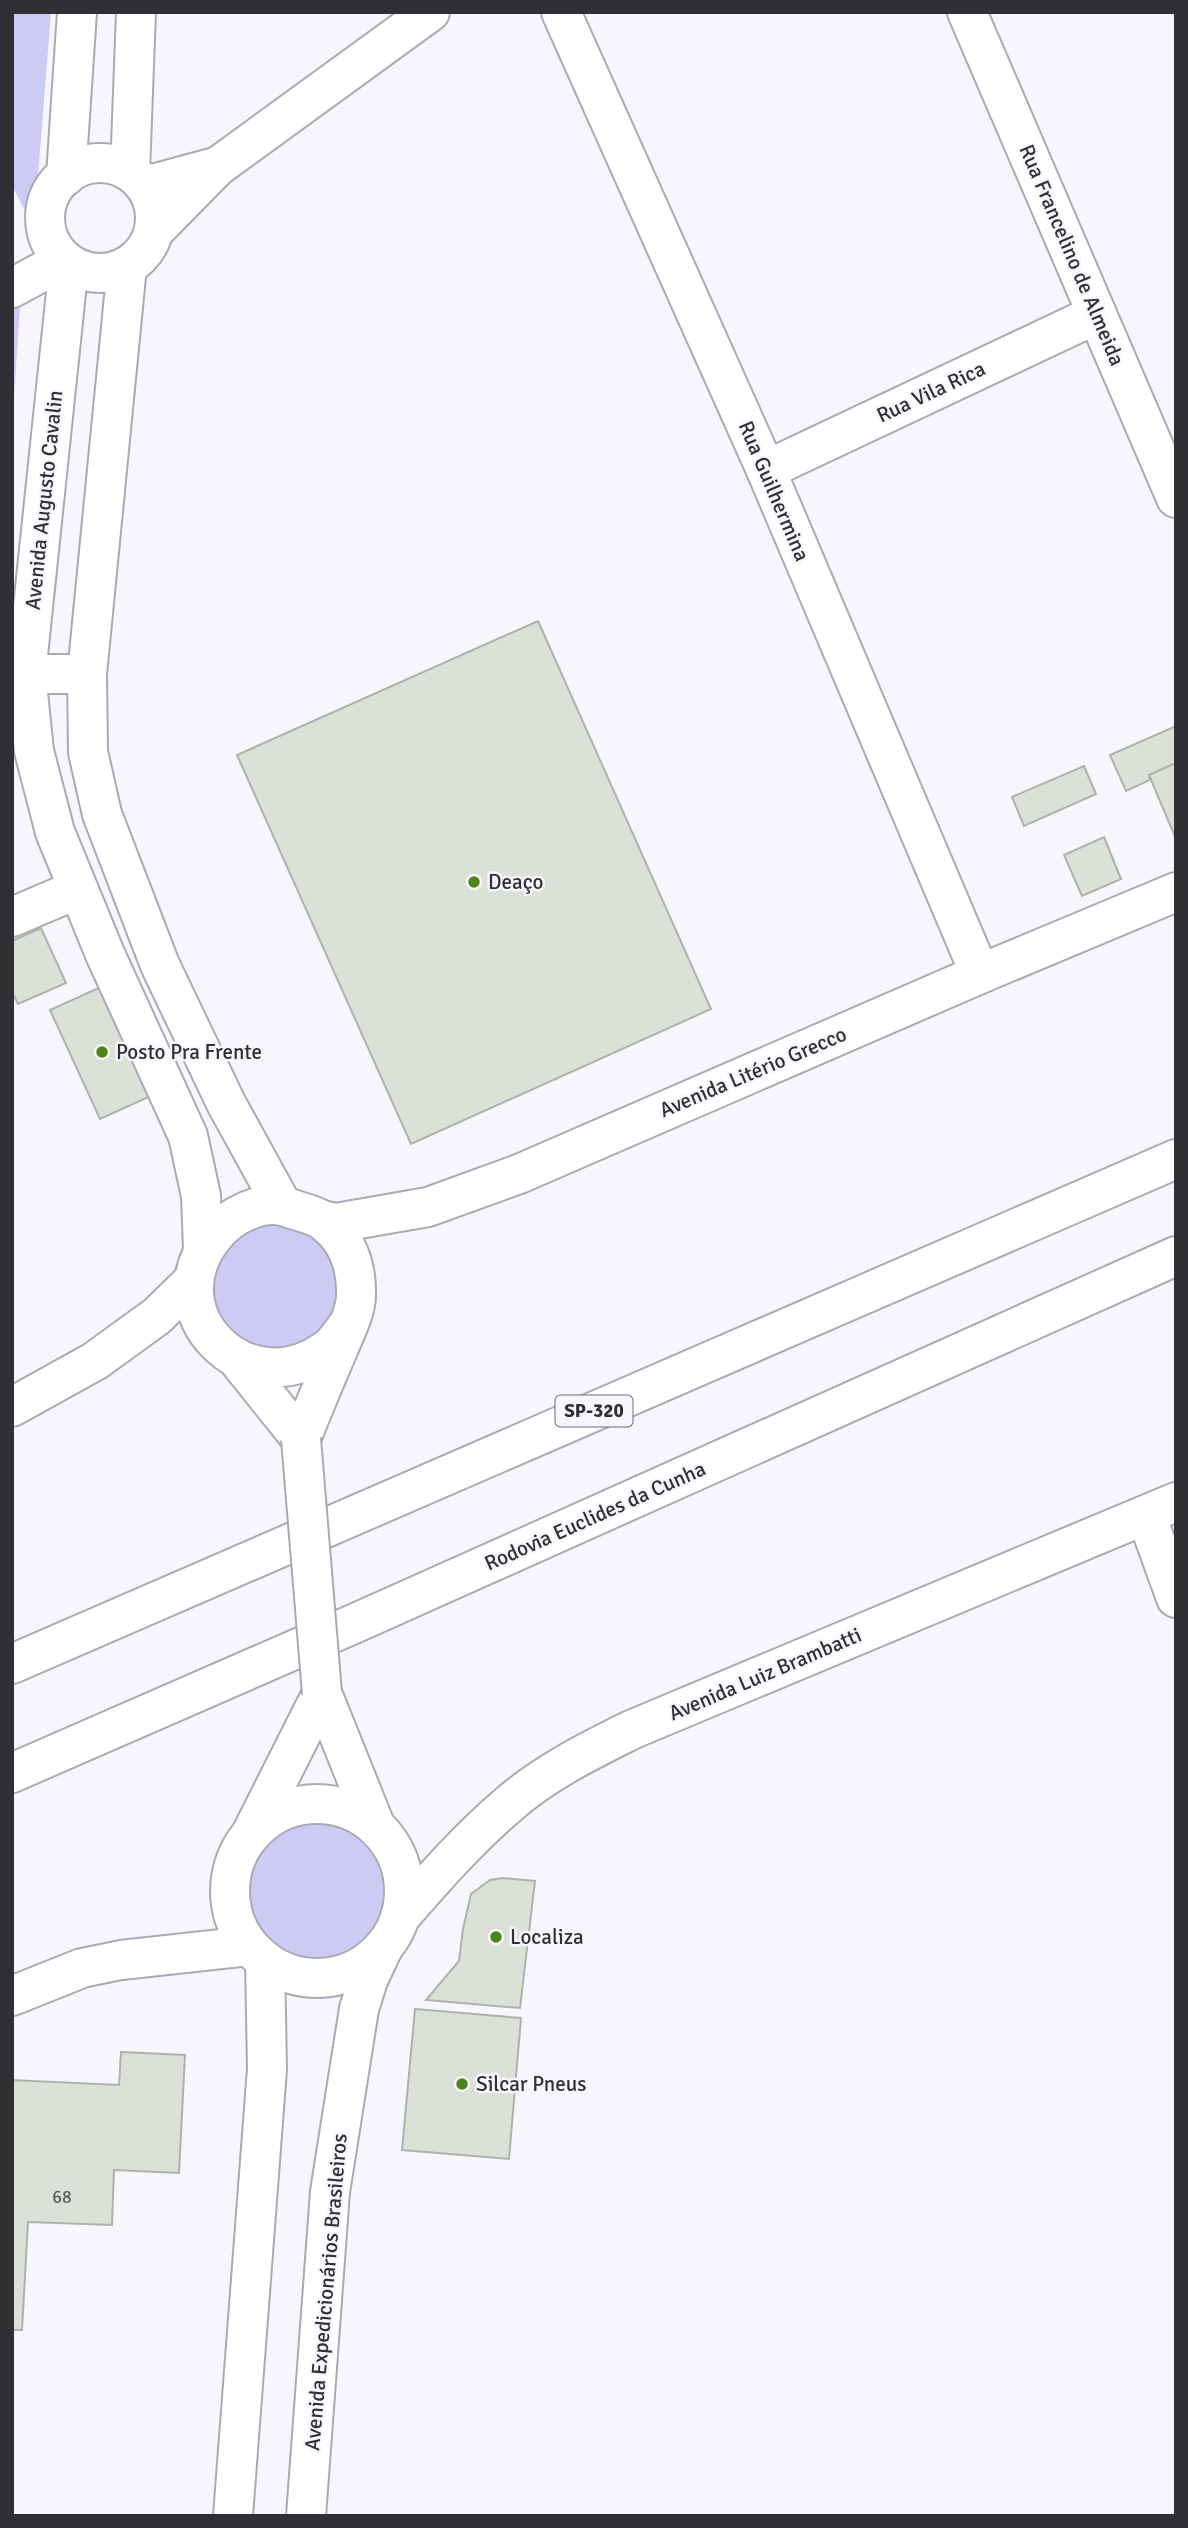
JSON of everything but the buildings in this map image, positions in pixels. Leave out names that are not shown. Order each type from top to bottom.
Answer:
[{"type":"main road","points":[[66,176],[77,12]]},
{"type":"main road","points":[[136,12],[137,179]]},
{"type":"main road","points":[[154,231],[217,167],[430,12]]},
{"type":"main road","name":"Rua Guilhermina","points":[[561,12],[766,470],[980,974]]},
{"type":"main road","name":"Rua Francelino de Almeida","points":[[967,12],[1176,498]]},
{"type":"main road","points":[[97,163],[114,165],[137,179],[153,200],[155,216],[149,245],[139,257],[127,266],[108,273],[88,272],[62,257],[46,228],[46,209],[53,190],[66,176],[81,167],[97,163]]},
{"type":"main road","points":[[137,179],[217,167]]},
{"type":"main road","points":[[19,285],[62,257]]},
{"type":"main road","name":"Avenida Augusto Cavalin","points":[[62,257],[19,677],[34,751],[55,832],[105,954],[188,1136],[201,1196],[198,1264]]},
{"type":"main road","points":[[127,266],[87,674],[88,752],[102,814],[160,965],[226,1103],[282,1205]]},
{"type":"main road","name":"Rua Vila Rica","points":[[766,470],[1097,313]]},
{"type":"main road","points":[[19,677],[87,674]]},
{"type":"main road","points":[[12,916],[78,889]]},
{"type":"main road","name":"Avenida Litério Grecco","points":[[322,1220],[336,1223],[428,1208],[519,1174],[1176,892]]},
{"type":"main road","name":"SP-320","points":[[12,1664],[1176,1159]]},
{"type":"main road","points":[[12,1407],[95,1361],[157,1317],[198,1264],[223,1224],[251,1209],[282,1205],[322,1220],[344,1241],[355,1268],[356,1298],[301,1438],[322,1693],[375,1825],[396,1851],[404,1884],[392,1932],[358,1968],[326,1978],[294,1975],[257,1954],[234,1920],[229,1889],[235,1858],[322,1693]]},
{"type":"main road","name":"Rodovia Euclides da Cunha","points":[[12,1773],[358,1622],[1176,1256]]},
{"type":"main road","points":[[198,1264],[195,1303],[203,1325],[218,1345],[237,1359],[301,1438]]},
{"type":"main road","points":[[1087,1295],[1176,1275]]},
{"type":"main road","points":[[237,1359],[268,1368],[300,1365],[328,1349],[347,1326]]},
{"type":"main road","points":[[1161,1509],[1176,1598]]},
{"type":"main road","name":"Avenida Luiz Brambatti","points":[[392,1932],[443,1867],[509,1803],[568,1762],[631,1730],[1161,1509]]},
{"type":"main road","points":[[251,1832],[279,1812],[312,1803],[345,1808],[375,1825]]},
{"type":"main road","name":"Avenida Expedicionários Brasileiros","points":[[306,2516],[330,2192],[359,2009],[368,1980],[392,1932]]},
{"type":"main road","points":[[12,1996],[82,1968],[121,1960],[257,1954]]},
{"type":"main road","points":[[233,2516],[267,2069],[257,1954]]},
{"type":"shaded area","points":[[12,12],[51,12],[34,227],[12,186]]},
{"type":"shaded area","points":[[20,306],[12,427],[12,310]]},
{"type":"shaded area","points":[[253,1215],[332,1239],[340,1322],[296,1358],[216,1333],[209,1251]]},
{"type":"shaded area","points":[[317,1817],[345,1822],[368,1838],[384,1861],[389,1889],[384,1917],[368,1940],[345,1956],[317,1961],[289,1956],[266,1940],[250,1917],[245,1889],[250,1861],[266,1838],[289,1822]]},
{"type":"place","name":"Deaço","points":[[474,882]]},
{"type":"place","name":"Posto Pra Frente","points":[[102,1052]]},
{"type":"place","name":"Localiza","points":[[496,1937]]},
{"type":"place","name":"Silcar Pneus","points":[[462,2084]]}]
